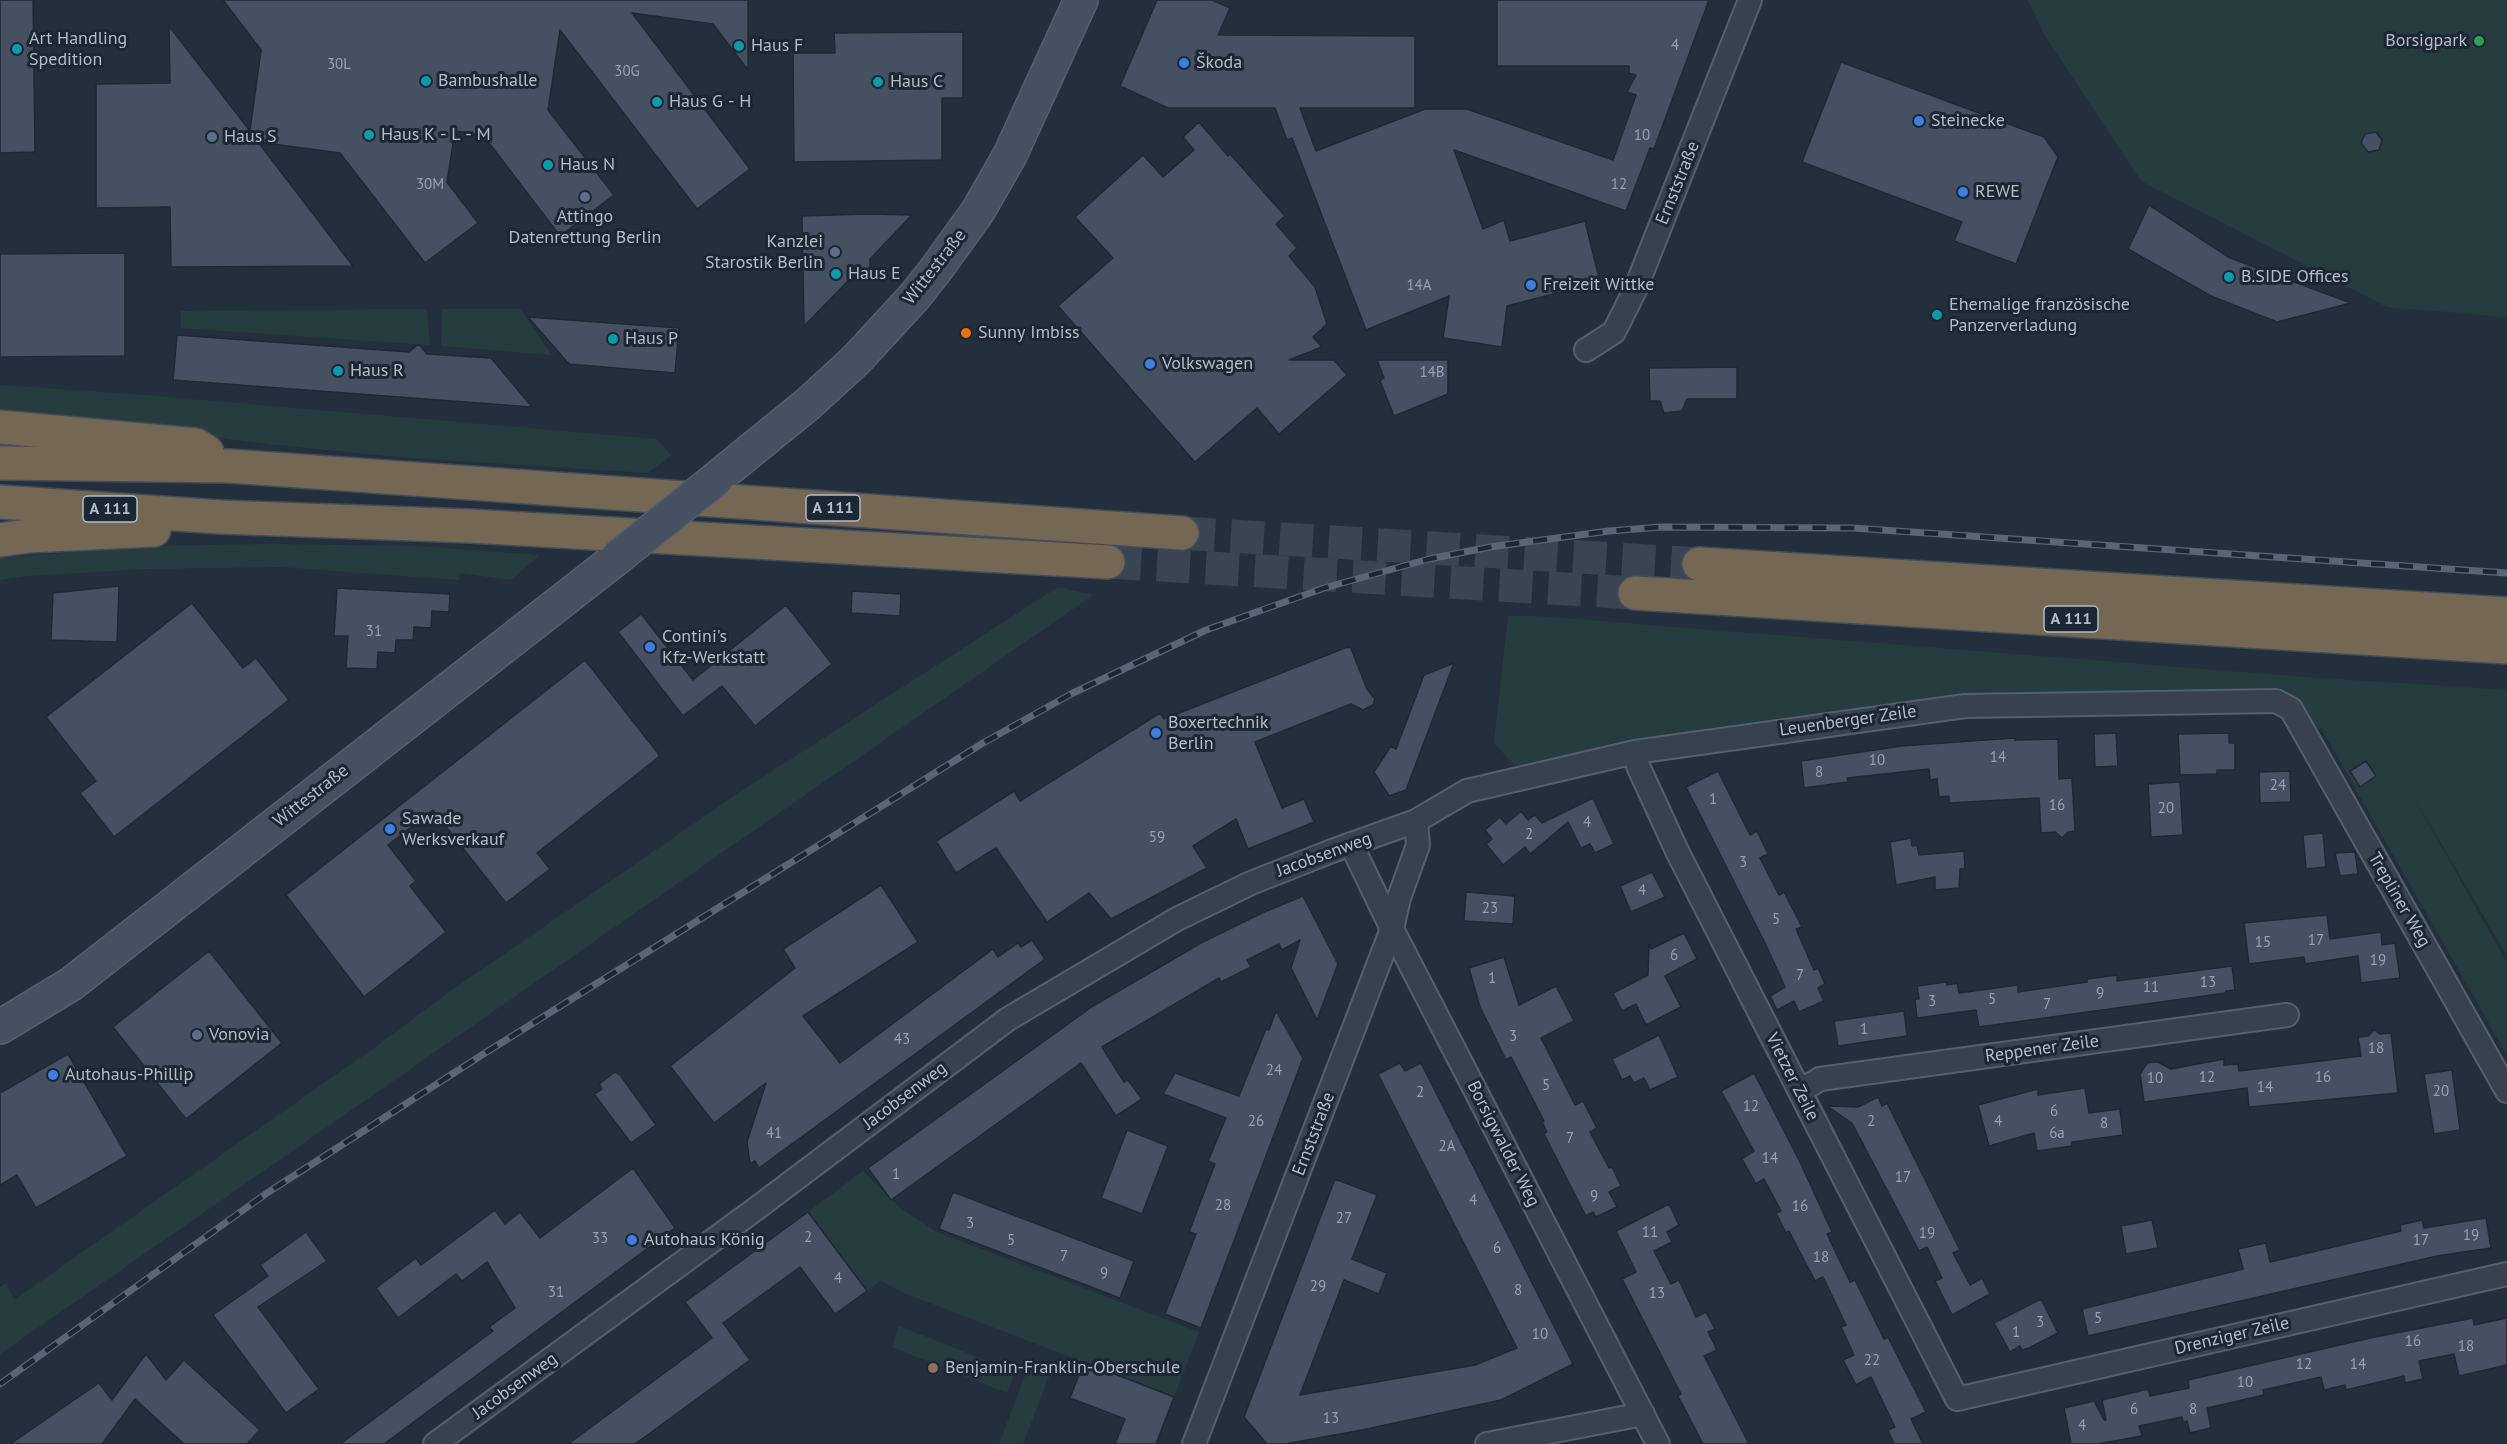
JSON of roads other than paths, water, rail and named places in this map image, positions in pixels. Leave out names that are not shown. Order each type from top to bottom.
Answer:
[{"type":"highway","points":[[0,427],[196,445],[229,466]]},
{"type":"highway","name":"A 111","points":[[0,462],[229,466],[1182,533]]},
{"type":"highway","name":"A 111","points":[[0,502],[220,516],[482,527],[1108,562]]},
{"type":"highway","points":[[0,540],[29,536],[190,528],[220,516]]},
{"type":"highway","name":"A 111","points":[[1699,564],[2507,614]]},
{"type":"highway","name":"A 111","points":[[1635,593],[2507,647]]},
{"type":"main road","name":"Wittestraße","points":[[0,1027],[71,984],[617,558],[808,404],[856,360],[915,296],[978,211],[1010,155],[1081,0]]},
{"type":"street","name":"Ernststraße","points":[[1586,350],[1614,332],[1635,290],[1750,0]]},
{"type":"street","name":"Leuenberger Zeile","points":[[1416,821],[1467,791],[1635,752],[1965,706],[2276,701],[2291,710]]},
{"type":"street","name":"Trepliner Weg","points":[[2291,710],[2507,1091]]},
{"type":"street","name":"Vietzer Zeile","points":[[1635,752],[1638,766],[1677,851],[1957,1399]]},
{"type":"street","name":"Ernststraße","points":[[1194,1444],[1392,929],[1399,898],[1418,845],[1416,821]]},
{"type":"street","name":"Jacobsenweg","points":[[435,1444],[739,1221],[1008,1019],[1177,919],[1251,883],[1416,821]]},
{"type":"street","name":"Borsigwalder Weg","points":[[1351,844],[1392,929],[1658,1444]]},
{"type":"street","name":"Reppener Zeile","points":[[1800,1091],[1820,1079],[2287,1015]]},
{"type":"street","name":"Drenziger Zeile","points":[[1957,1399],[2507,1274]]},
{"type":"street","points":[[1487,1444],[1643,1414]]},
{"type":"tunnel","points":[[1182,533],[1699,564]]},
{"type":"tunnel","points":[[1108,562],[1635,593]]},
{"type":"railway","points":[[0,1384],[267,1193],[485,1053],[983,743],[1071,694],[1206,630],[1324,588],[1429,559],[1490,547],[1609,531],[1661,527],[1853,528],[2507,573]]},
{"type":"place","name":"Borsigpark","points":[[2479,41]]},
{"type":"place","name":"Haus F","points":[[739,46]]},
{"type":"place","name":"Art Handling Spedition","points":[[17,49]]},
{"type":"place","name":"Škoda","points":[[1184,63]]},
{"type":"place","name":"Bambushalle","points":[[426,81]]},
{"type":"place","name":"Haus C","points":[[878,82]]},
{"type":"place","name":"Haus G - H","points":[[657,102]]},
{"type":"place","name":"Steinecke","points":[[1919,121]]},
{"type":"place","name":"Haus K - L - M","points":[[369,135]]},
{"type":"place","name":"Haus S","points":[[212,137]]},
{"type":"place","name":"Haus N","points":[[548,165]]},
{"type":"place","name":"REWE","points":[[1963,192]]},
{"type":"place","name":"Attingo Datenrettung Berlin","points":[[585,197]]},
{"type":"place","name":"Kanzlei Starostik Berlin","points":[[835,252]]},
{"type":"place","name":"Haus E","points":[[836,274]]},
{"type":"place","name":"B.SIDE Offices","points":[[2229,277]]},
{"type":"place","name":"Freizeit Wittke","points":[[1531,285]]},
{"type":"place","name":"Ehemalige französische Panzerverladung","points":[[1937,315]]},
{"type":"place","name":"Sunny Imbiss","points":[[966,333]]},
{"type":"place","name":"Haus P","points":[[613,339]]},
{"type":"place","name":"Volkswagen","points":[[1150,364]]},
{"type":"place","name":"Haus R","points":[[338,371]]},
{"type":"place","name":"Contini's Kfz-Werkstatt","points":[[650,647]]},
{"type":"place","name":"Boxertechnik Berlin","points":[[1156,733]]},
{"type":"place","name":"Sawade Werksverkauf","points":[[390,829]]},
{"type":"place","name":"Vonovia","points":[[197,1035]]},
{"type":"place","name":"Autohaus-Phillip","points":[[53,1075]]},
{"type":"place","name":"Autohaus König","points":[[632,1240]]},
{"type":"place","name":"Benjamin-Franklin-Oberschule","points":[[933,1368]]}]
